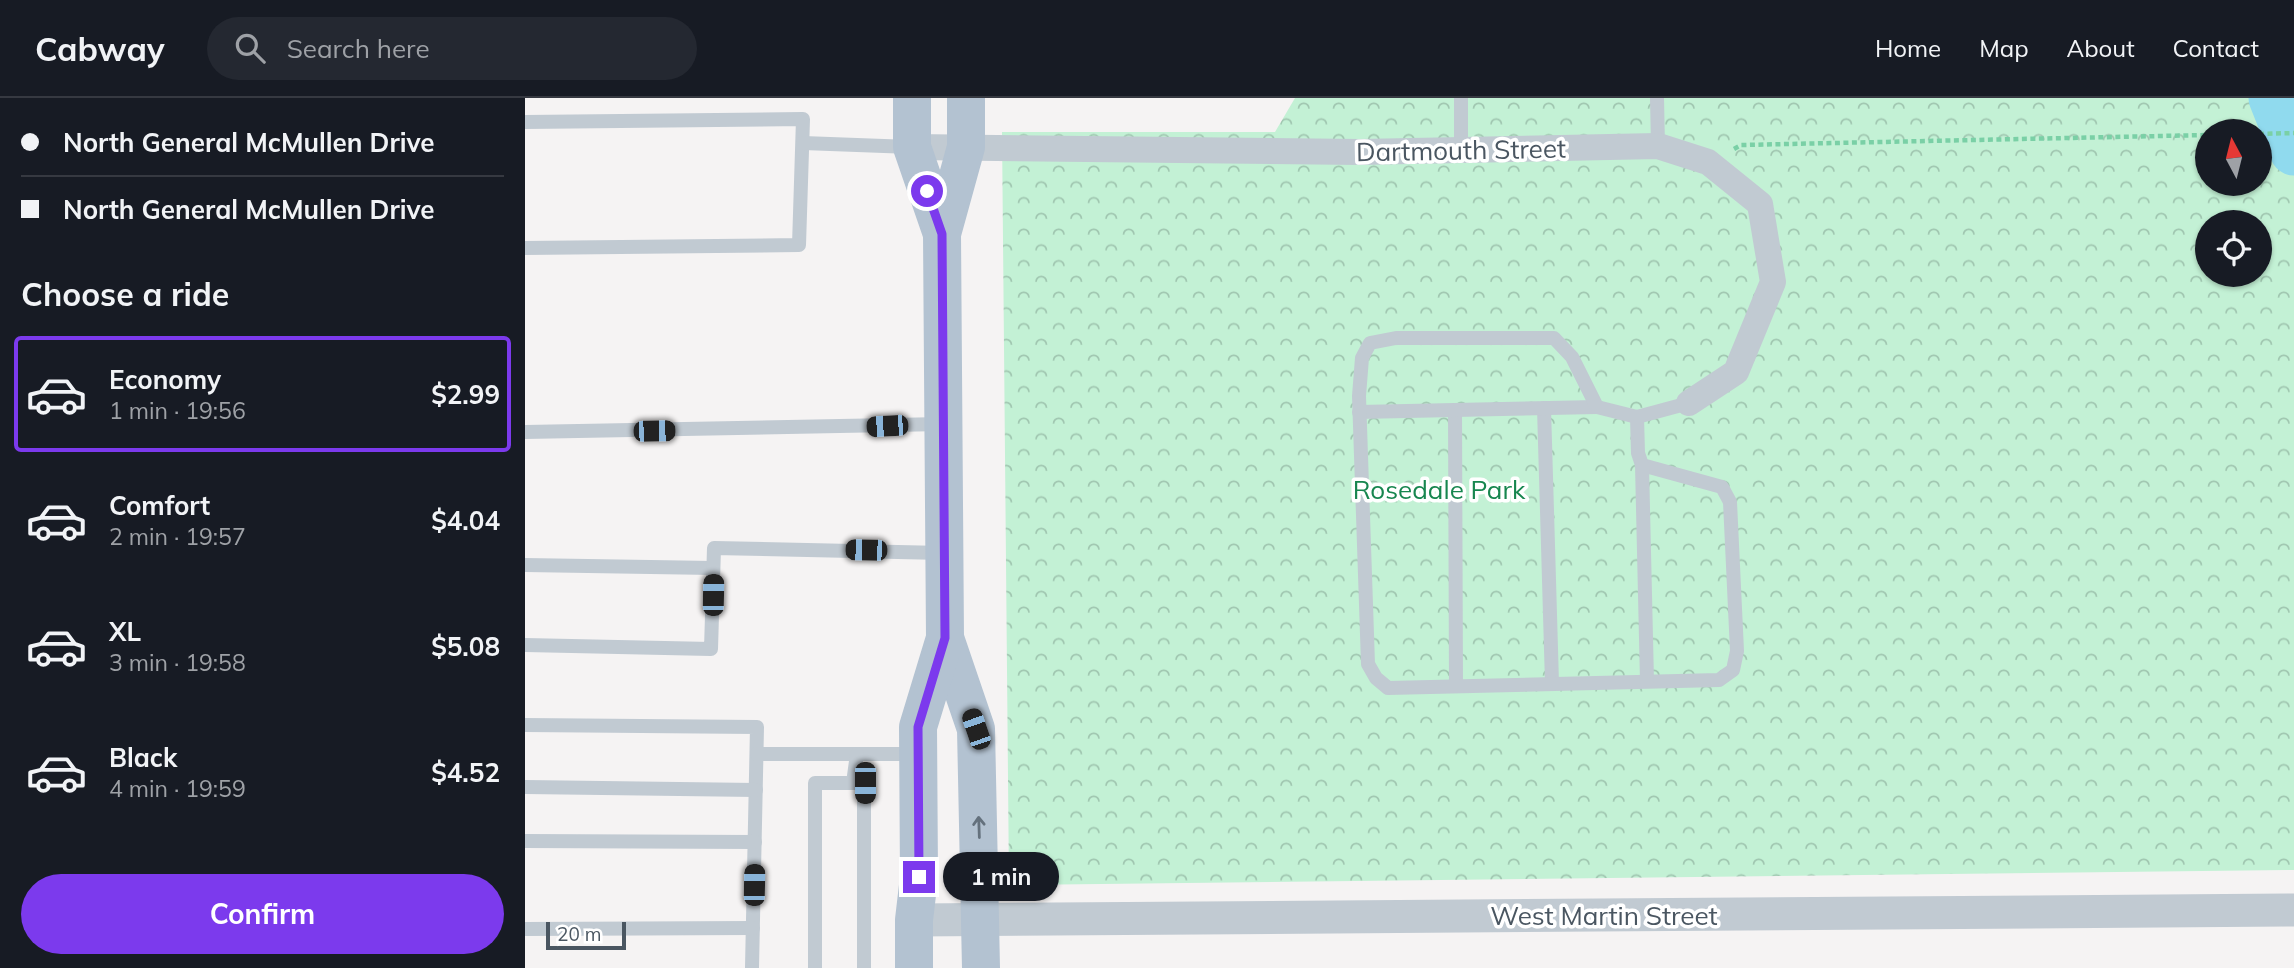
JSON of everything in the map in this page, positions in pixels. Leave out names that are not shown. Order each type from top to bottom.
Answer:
[{"type":"main road","points":[[912,98],[912,147],[942,234]]},
{"type":"main road","points":[[914,968],[914,920],[919,877],[918,727],[945,638],[942,234],[966,147],[966,98]]},
{"type":"main road","points":[[945,638],[976,729],[981,968]]},
{"type":"street","name":"Dartmouth Street","points":[[912,147],[1360,152],[1658,146],[1708,162],[1760,204],[1773,282],[1736,372],[1689,403]]},
{"type":"street","name":"West Martin Street","points":[[914,920],[2294,909]]},
{"type":"lane","points":[[1461,98],[1461,149]]},
{"type":"lane","points":[[1657,98],[1658,146]]},
{"type":"lane","points":[[525,122],[803,119],[799,245],[525,248]]},
{"type":"lane","points":[[803,143],[912,147]]},
{"type":"lane","points":[[1597,407],[1572,357],[1553,338],[1396,338],[1370,344],[1362,358],[1359,412],[1368,664],[1376,678],[1388,688],[1719,680],[1733,670],[1737,651],[1731,502],[1722,487],[1642,465]]},
{"type":"lane","points":[[1359,412],[1597,407],[1616,414],[1637,417],[1689,403]]},
{"type":"lane","points":[[1544,408],[1552,683]]},
{"type":"lane","points":[[1455,410],[1456,686]]},
{"type":"lane","points":[[1637,417],[1638,453],[1642,465],[1647,681]]},
{"type":"lane","points":[[525,432],[943,424]]},
{"type":"lane","points":[[525,645],[711,649],[714,548],[944,553]]},
{"type":"lane","points":[[525,565],[713,568]]},
{"type":"lane","points":[[525,725],[757,727],[752,968]]},
{"type":"lane","points":[[757,754],[919,754]]},
{"type":"lane","points":[[853,783],[857,754]]},
{"type":"lane","points":[[815,968],[815,783],[865,783],[864,968]]},
{"type":"lane","points":[[525,787],[755,788]]},
{"type":"lane","points":[[525,841],[755,842]]},
{"type":"lane","points":[[525,929],[753,928]]},
{"type":"path","points":[[2272,134],[2294,133]]},
{"type":"path","points":[[1708,162],[1741,145],[2195,135]]},
{"type":"green space","name":"Rosedale Park","points":[[1295,98],[2294,98],[2294,870],[1009,885],[1002,132],[1275,132]]},
{"type":"waterway","points":[[2273,98],[2294,151]]},
{"type":"route","points":[[919,877],[918,727],[945,638],[942,234],[927,191]]}]
